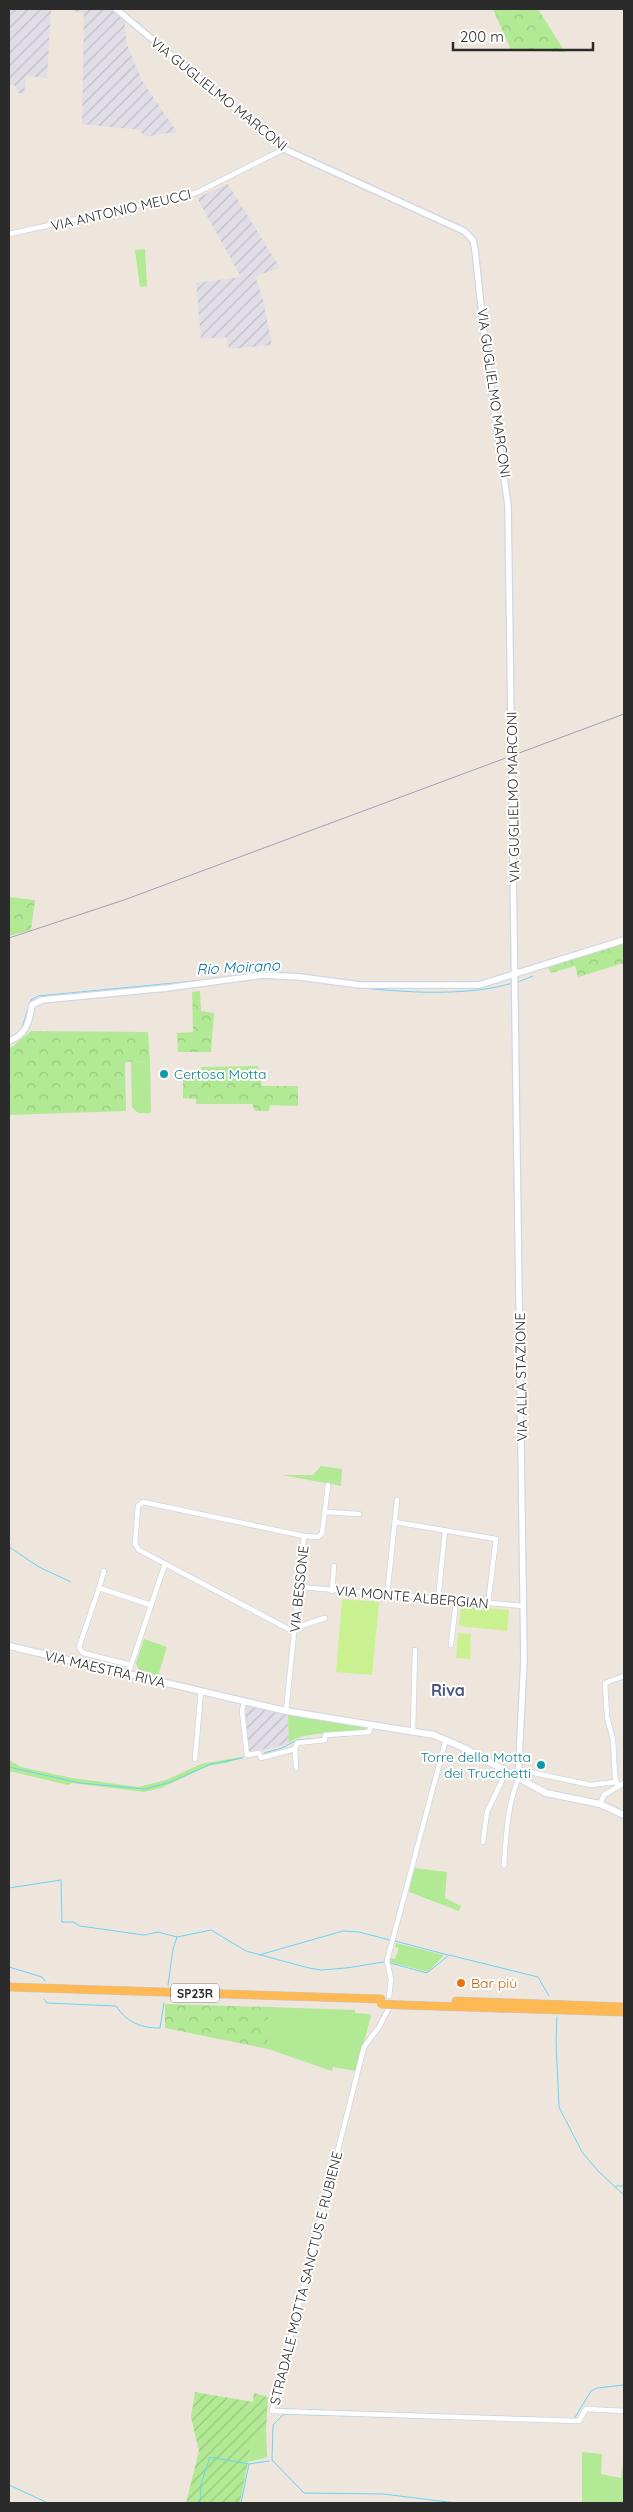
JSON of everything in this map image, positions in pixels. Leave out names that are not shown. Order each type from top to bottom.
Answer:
[{"type":"highway","name":"SP23R","points":[[9,1987],[381,2002]]},
{"type":"highway","name":"SP23R","points":[[9,1992],[624,2007]]},
{"type":"highway","name":"SP23R","points":[[402,2002],[624,2012]]},
{"type":"main road","name":"VIA MAESTRA RIVA","points":[[9,1646],[286,1711],[446,1739],[551,1795],[600,1804],[624,1815]]},
{"type":"street","name":"VIA GUGLIELMO MARCONI","points":[[116,9],[284,149],[456,227],[469,235],[473,240],[487,361],[508,498],[515,976]]},
{"type":"street","name":"VIA ANTONIO MEUCCI","points":[[9,234],[196,193],[284,149]]},
{"type":"street","points":[[9,1041],[19,1038],[25,1031],[32,1006],[42,1000],[167,988],[264,975],[360,985],[455,986],[486,984],[624,940]]},
{"type":"street","name":"VIA ALLA STAZIONE","points":[[515,976],[524,1606],[520,1770],[518,1779]]},
{"type":"street","name":"VIA BESSONE","points":[[286,1711],[304,1536],[321,1537],[328,1485]]},
{"type":"street","points":[[387,1596],[397,1500]]},
{"type":"street","points":[[304,1536],[144,1502],[138,1506],[135,1544],[139,1550],[165,1564],[295,1630],[325,1618]]},
{"type":"street","points":[[325,1512],[359,1514]]},
{"type":"street","points":[[395,1522],[496,1539],[488,1604]]},
{"type":"street","points":[[438,1600],[445,1531]]},
{"type":"street","points":[[128,1674],[165,1564]]},
{"type":"street","points":[[332,1591],[334,1566]]},
{"type":"street","points":[[104,1571],[79,1647],[83,1653],[131,1665]]},
{"type":"street","name":"VIA MONTE ALBERGIAN","points":[[300,1587],[456,1602],[524,1606]]},
{"type":"street","points":[[99,1588],[151,1606]]},
{"type":"street","points":[[451,1645],[456,1602]]},
{"type":"street","points":[[413,1732],[415,1650]]},
{"type":"street","points":[[617,1785],[614,1740],[607,1717],[605,1684],[624,1676]]},
{"type":"street","points":[[196,1760],[201,1691]]},
{"type":"street","name":"VIA MAESTRA RIVA","points":[[244,1701],[242,1711],[247,1755],[259,1753],[261,1758],[294,1749],[297,1743],[325,1740],[325,1735],[369,1732],[371,1726]]},
{"type":"street","points":[[390,1996],[390,1979],[386,1963],[446,1739]]},
{"type":"street","points":[[294,1749],[296,1768]]},
{"type":"street","points":[[520,1770],[591,1785],[617,1785],[624,1783]]},
{"type":"street","points":[[484,1842],[487,1812],[506,1772]]},
{"type":"street","points":[[504,1866],[508,1815],[512,1792],[518,1779]]},
{"type":"street","points":[[600,1804],[604,1795],[617,1785]]},
{"type":"street","name":"STRADALE MOTTA SANCTUS E RUBIENE","points":[[389,2008],[380,2027],[364,2048],[272,2411],[579,2421],[586,2409],[624,2410]]},
{"type":"shaded area","points":[[9,9],[51,9],[47,78],[26,76],[24,94],[18,93],[16,86],[9,84]]},
{"type":"shaded area","points":[[67,9],[112,9],[124,18],[127,45],[143,82],[177,132],[143,137],[141,130],[82,124],[84,14]]},
{"type":"shaded area","points":[[228,184],[280,268],[255,276],[263,300],[272,345],[229,349],[226,337],[201,339],[196,283],[241,277],[197,198]]},
{"type":"shaded area","points":[[245,1704],[288,1714],[289,1743],[268,1749],[248,1751]]},
{"type":"green space","points":[[493,9],[538,9],[565,52],[511,50]]},
{"type":"green space","points":[[145,249],[147,286],[140,287],[135,250]]},
{"type":"green space","points":[[9,897],[35,900],[31,930],[9,936]]},
{"type":"green space","points":[[624,943],[624,963],[578,977],[575,966],[551,973],[548,967]]},
{"type":"green space","points":[[200,991],[201,1011],[214,1013],[211,1052],[178,1052],[177,1033],[193,1032],[192,992]]},
{"type":"green space","points":[[31,1031],[148,1032],[150,1061],[125,1062],[126,1111],[9,1115],[9,1047],[12,1047]]},
{"type":"green space","points":[[150,1061],[151,1113],[138,1113],[132,1107],[131,1062]]},
{"type":"green space","points":[[258,1066],[262,1086],[298,1086],[298,1106],[270,1105],[269,1111],[255,1111],[252,1104],[196,1104],[196,1099],[183,1098],[183,1077],[201,1076],[201,1067]]},
{"type":"green space","points":[[321,1466],[342,1469],[341,1486],[282,1475],[313,1475]]},
{"type":"green space","points":[[342,1599],[379,1602],[372,1675],[336,1672]]},
{"type":"green space","points":[[461,1606],[509,1610],[507,1631],[459,1626]]},
{"type":"green space","points":[[458,1633],[471,1634],[470,1659],[456,1658]]},
{"type":"green space","points":[[144,1639],[167,1647],[158,1676],[139,1670],[136,1663]]},
{"type":"green space","points":[[288,1714],[367,1728],[348,1733],[307,1735],[289,1743]]},
{"type":"green space","points":[[246,1756],[226,1763],[208,1766],[161,1788],[144,1792],[72,1783],[68,1785],[9,1771],[9,1760],[21,1767],[72,1778],[138,1787],[166,1780],[201,1764]]},
{"type":"green space","points":[[414,1868],[447,1872],[445,1898],[461,1906],[459,1911],[409,1892]]},
{"type":"green space","points":[[396,1943],[444,1955],[428,1972],[390,1962],[390,1958],[395,1959],[399,1948],[395,1947]]},
{"type":"green space","points":[[165,2004],[268,2007],[268,2049],[165,2028]]},
{"type":"green space","points":[[268,2007],[355,2010],[355,2013],[369,2014],[371,2016],[356,2071],[333,2067],[332,2071],[268,2049]]},
{"type":"green space","points":[[195,2392],[253,2402],[254,2393],[268,2397],[266,2429],[251,2446],[240,2503],[186,2503],[199,2451],[191,2417]]},
{"type":"green space","points":[[266,2429],[267,2457],[248,2462],[251,2446]]},
{"type":"green space","points":[[582,2452],[602,2454],[601,2474],[621,2478],[624,2454],[624,2503],[582,2502]]},
{"type":"waterway","name":"Rio Moirano","points":[[227,977],[265,972]]},
{"type":"waterway","name":"Rio Moirano","points":[[518,982],[533,976]]},
{"type":"waterway","name":"Rio Moirano","points":[[21,1030],[31,1000],[38,996],[216,979]]},
{"type":"waterway","name":"Rio Moirano","points":[[316,982],[415,992],[466,991],[513,983]]},
{"type":"waterway","points":[[9,1044],[14,1042]]},
{"type":"waterway","points":[[9,1547],[39,1567],[71,1582]]},
{"type":"waterway","points":[[330,1737],[346,1736]]},
{"type":"waterway","points":[[264,1753],[282,1748],[297,1740],[323,1738]]},
{"type":"waterway","points":[[9,1767],[80,1783],[145,1789],[171,1782],[211,1764],[243,1758]]},
{"type":"waterway","points":[[9,1888],[61,1880],[62,1922],[73,1922],[80,1926],[144,1935],[158,1932],[177,1937],[211,1930],[246,1951],[321,1970],[384,1962]]},
{"type":"waterway","points":[[259,1955],[343,1931],[359,1932],[390,1940]]},
{"type":"waterway","points":[[168,1985],[173,1949],[177,1937]]},
{"type":"waterway","points":[[395,1941],[448,1955]]},
{"type":"waterway","points":[[390,1963],[427,1973],[449,1955],[538,1977],[549,1996]]},
{"type":"waterway","points":[[9,1967],[42,1977],[45,1981]]},
{"type":"waterway","points":[[44,1999],[47,2003],[116,2006],[129,2020],[146,2027],[160,2028],[164,2003]]},
{"type":"waterway","points":[[557,2017],[556,2041],[559,2107],[582,2152],[599,2172],[624,2195]]},
{"type":"waterway","points":[[616,2186],[624,2186]]},
{"type":"waterway","points":[[574,2419],[591,2391],[597,2388],[624,2385]]},
{"type":"waterway","points":[[284,2409],[550,2418]]},
{"type":"waterway","points":[[456,2503],[383,2494],[304,2493],[272,2460],[273,2425],[284,2414],[489,2420]]},
{"type":"waterway","points":[[200,2503],[201,2484],[210,2457],[249,2464]]},
{"type":"waterway","points":[[241,2503],[249,2464],[269,2461]]},
{"type":"waterway","name":"Rio Moirano","points":[[9,2485],[48,2503]]},
{"type":"railway","points":[[9,938],[124,900],[624,714]]},
{"type":"place","name":"Certosa Motta","points":[[164,1074]]},
{"type":"place","name":"Torre della Motta dei Trucchetti","points":[[541,1765]]},
{"type":"place","name":"Bar più","points":[[461,1983]]},
{"type":"district","name":"Riva","points":[[448,1690]]}]
